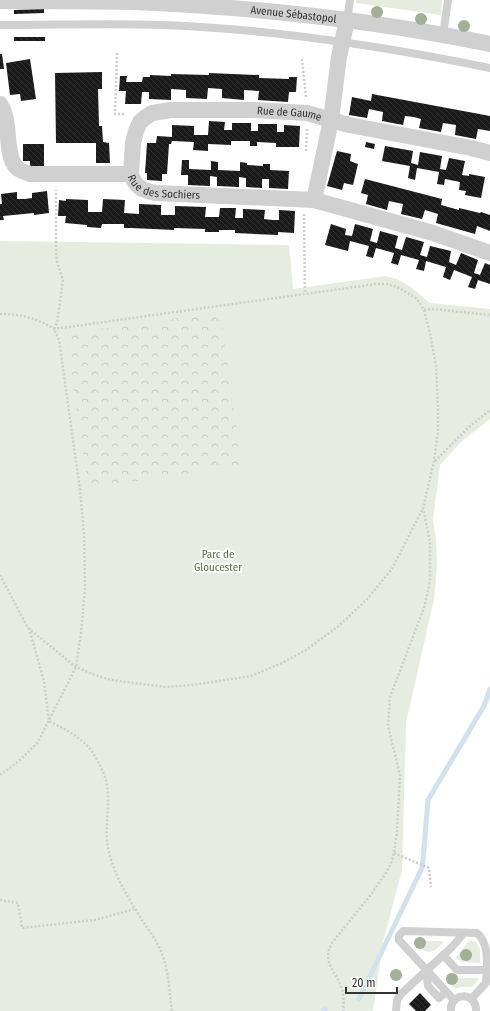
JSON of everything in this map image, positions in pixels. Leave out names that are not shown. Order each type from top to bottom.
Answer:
[{"type":"street","name":"Avenue Sébastopol","points":[[0,1],[86,0],[264,6],[490,44]]},
{"type":"street","points":[[314,200],[331,120],[341,42],[347,20]]},
{"type":"street","name":"Rue des Sochiers","points":[[0,104],[6,117],[12,161],[16,168],[30,174],[131,174],[133,182],[138,187],[156,194],[314,200],[433,233],[490,253]]},
{"type":"street","name":"Rue de Gaume","points":[[146,117],[152,113],[160,111],[213,109],[307,113],[349,125],[471,148],[490,153]]},
{"type":"street","points":[[131,174],[133,143],[136,131],[140,122],[146,117]]},
{"type":"lane","points":[[347,20],[350,0]]},
{"type":"lane","points":[[443,35],[448,0]]},
{"type":"lane","points":[[0,25],[164,25],[243,30],[341,42],[490,68]]},
{"type":"lane","points":[[454,1000],[399,940],[399,936],[403,931],[477,933],[485,941],[487,946],[486,983],[471,999]]},
{"type":"lane","points":[[396,1011],[399,996],[464,933]]},
{"type":"lane","points":[[443,955],[457,970],[487,970]]},
{"type":"lane","points":[[451,1011],[454,1000],[460,996],[464,996],[471,999],[476,1005],[476,1011]]},
{"type":"path","points":[[117,53],[115,114],[138,114],[146,117]]},
{"type":"path","points":[[54,329],[57,323],[63,280],[57,262],[56,252],[56,174]]},
{"type":"path","points":[[28,628],[76,667],[111,680],[166,687],[192,685],[251,676],[282,664],[306,650],[340,625],[367,599],[392,569],[423,508],[434,461],[438,431],[436,366],[424,310],[417,300],[408,293],[387,284],[376,284],[54,329]]},
{"type":"path","points":[[424,310],[432,309],[490,315]]},
{"type":"path","points":[[0,314],[29,316],[43,322],[54,329],[59,340],[80,490],[84,533],[85,589],[82,633],[76,667],[38,742],[19,761],[0,774]]},
{"type":"path","points":[[434,461],[469,427],[490,410]]},
{"type":"path","points":[[343,1011],[342,990],[328,958],[328,950],[384,876],[391,864],[394,853],[397,832],[400,775],[388,726],[390,697],[424,608],[430,581],[430,542],[423,508]]},
{"type":"path","points":[[0,575],[28,628],[44,681],[49,721]]},
{"type":"path","points":[[49,721],[67,730],[86,744],[95,756],[104,774],[108,793],[106,832],[109,853],[119,879],[135,909],[161,951],[166,966],[172,1011]]},
{"type":"path","points":[[394,853],[429,868],[431,887]]},
{"type":"path","points":[[0,900],[18,902],[22,928],[94,920],[135,909]]},
{"type":"green space","points":[[356,0],[442,0],[441,15],[356,3]]},
{"type":"green space","name":"Parc de Gloucester","points":[[0,241],[289,245],[293,289],[386,276],[397,279],[411,287],[430,303],[490,309],[490,419],[462,441],[440,465],[433,519],[437,564],[434,599],[406,723],[402,870],[383,942],[373,1011],[0,1011]]},
{"type":"green space","points":[[220,312],[242,465],[88,488],[66,334]]},
{"type":"green space","points":[[470,940],[476,942],[480,949],[480,963],[461,962],[456,957]]},
{"type":"green space","points":[[415,941],[442,941],[443,943],[435,950],[427,952]]},
{"type":"green space","points":[[450,973],[459,978],[479,979],[472,987],[460,987],[455,989],[448,982],[446,975]]},
{"type":"building","points":[[44,9],[44,13],[14,14],[14,10]]},
{"type":"building","points":[[14,37],[45,37],[45,41],[14,41]]},
{"type":"building","points":[[0,54],[2,54],[4,69],[0,69]]},
{"type":"building","points":[[30,59],[36,99],[21,101],[20,94],[10,95],[6,63]]},
{"type":"building","points":[[102,72],[102,89],[98,89],[99,126],[102,126],[103,142],[109,143],[110,163],[96,163],[96,143],[56,143],[55,73]]},
{"type":"building","points":[[209,73],[259,75],[259,78],[289,79],[289,77],[297,77],[296,92],[289,92],[288,102],[258,100],[259,91],[244,90],[244,100],[222,98],[222,89],[208,88],[207,99],[186,98],[186,90],[171,89],[171,100],[149,99],[149,92],[142,92],[141,104],[125,104],[126,91],[119,91],[120,76],[127,76],[126,82],[142,82],[143,77],[150,77],[150,75],[209,75]]},
{"type":"building","points":[[372,94],[490,116],[490,131],[478,129],[476,139],[455,135],[456,125],[443,123],[441,132],[419,128],[421,119],[414,117],[405,116],[403,125],[382,121],[383,112],[369,109],[367,118],[349,115],[352,97],[371,101]]},
{"type":"building","points":[[209,121],[225,122],[224,130],[232,130],[232,123],[251,123],[251,131],[258,131],[258,124],[277,124],[277,132],[284,132],[284,125],[300,126],[299,147],[276,147],[276,143],[257,142],[257,146],[250,146],[250,141],[231,141],[231,145],[208,144],[208,151],[193,150],[194,142],[172,141],[171,144],[169,144],[167,174],[162,174],[162,181],[147,180],[147,173],[145,173],[147,143],[156,143],[157,136],[172,137],[172,125],[194,126],[194,135],[208,135]]},
{"type":"building","points":[[366,142],[375,144],[374,149],[365,147]]},
{"type":"building","points":[[23,144],[44,144],[44,167],[30,168],[30,161],[23,161]]},
{"type":"building","points":[[385,146],[413,151],[411,163],[418,165],[420,152],[442,156],[440,169],[446,170],[449,158],[465,161],[462,175],[469,176],[469,174],[485,177],[481,198],[465,195],[466,191],[459,190],[460,182],[445,179],[444,185],[437,184],[439,172],[417,168],[415,180],[408,178],[410,166],[382,161]]},
{"type":"building","points":[[337,151],[351,154],[350,161],[358,164],[353,185],[344,183],[342,190],[327,186]]},
{"type":"building","points":[[182,160],[189,160],[189,169],[211,170],[211,161],[218,162],[218,170],[240,171],[240,162],[247,163],[247,165],[263,166],[263,164],[270,164],[270,170],[289,171],[288,189],[269,188],[269,179],[262,179],[262,188],[246,187],[246,178],[239,177],[239,187],[217,186],[217,177],[210,176],[210,186],[188,185],[188,175],[181,175]]},
{"type":"building","points":[[365,179],[442,199],[441,205],[459,210],[459,208],[490,215],[490,231],[477,226],[475,234],[436,223],[438,214],[425,210],[422,219],[401,214],[403,204],[389,201],[387,210],[366,204],[368,195],[361,193]]},
{"type":"building","points":[[47,191],[49,213],[3,216],[4,220],[0,220],[0,204],[2,204],[1,194],[17,192],[17,199],[25,199],[32,198],[32,193]]},
{"type":"building","points":[[66,199],[88,200],[88,212],[102,212],[103,199],[125,200],[124,213],[139,214],[139,204],[161,205],[161,215],[175,215],[175,206],[206,207],[205,217],[219,217],[220,208],[236,208],[235,218],[243,218],[243,209],[265,210],[264,219],[272,220],[279,220],[279,210],[295,211],[294,233],[278,232],[278,235],[235,233],[235,230],[205,232],[205,229],[174,228],[174,230],[124,228],[124,224],[102,224],[101,228],[87,227],[87,225],[65,223],[66,216],[58,216],[59,200],[66,201]]},
{"type":"building","points":[[331,224],[346,229],[345,235],[352,236],[355,224],[373,229],[370,241],[377,243],[380,231],[398,236],[395,248],[402,250],[406,237],[424,242],[420,255],[427,257],[430,246],[451,251],[449,262],[456,265],[461,253],[478,260],[474,273],[480,275],[485,263],[490,265],[490,284],[478,280],[475,289],[468,287],[472,277],[454,270],[450,280],[443,277],[446,267],[426,261],[424,271],[416,269],[419,260],[401,255],[398,265],[391,263],[394,253],[376,248],[373,258],[366,256],[369,246],[350,241],[348,251],[325,245]]},
{"type":"building","points":[[420,993],[431,1005],[425,1011],[416,1011],[409,1004]]},
{"type":"waterway","points":[[359,999],[422,868],[428,800],[484,706],[490,689]]}]
